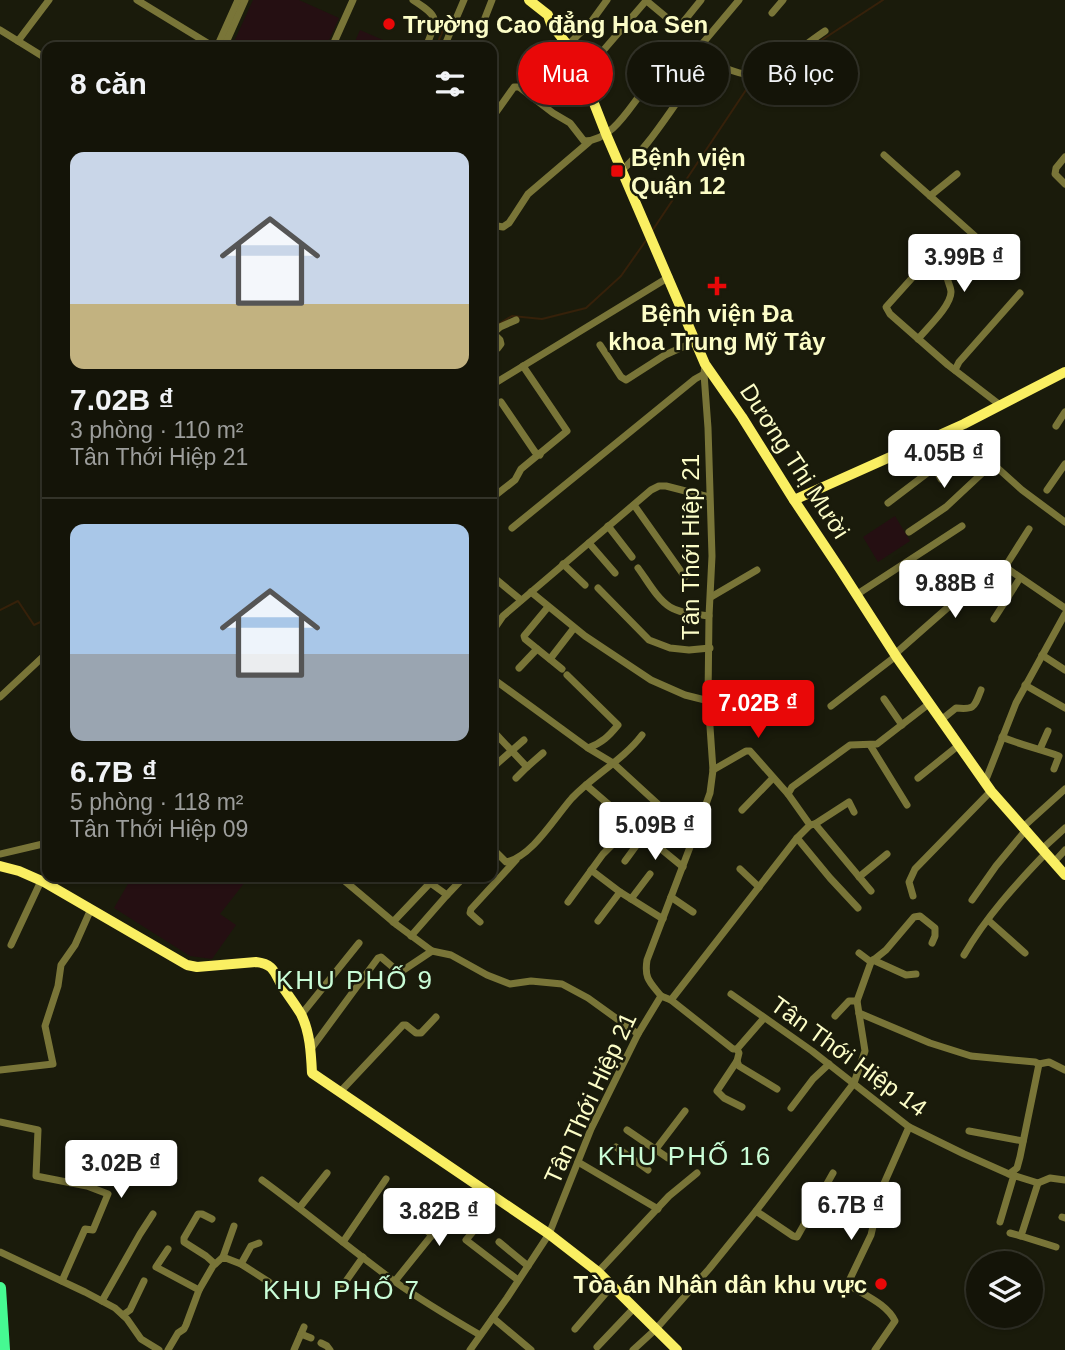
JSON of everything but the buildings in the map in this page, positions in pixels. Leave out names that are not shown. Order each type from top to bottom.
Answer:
[{"type":"highway","points":[[0,1288],[4,1350]]},
{"type":"street","points":[[18,41],[49,0]]},
{"type":"street","points":[[137,0],[208,42]]},
{"type":"street","points":[[218,42],[238,0]]},
{"type":"street","points":[[226,42],[245,0]]},
{"type":"street","points":[[334,42],[353,0]]},
{"type":"street","points":[[413,0],[432,13],[435,19],[428,42]]},
{"type":"street","points":[[446,42],[464,0]]},
{"type":"street","points":[[483,23],[492,0]]},
{"type":"street","name":"Dương Thị Mười","points":[[529,0],[548,15],[564,42]]},
{"type":"street","points":[[571,42],[591,22],[607,0]]},
{"type":"street","points":[[611,42],[645,2],[648,1],[678,27],[701,0]]},
{"type":"street","points":[[704,42],[739,0]]},
{"type":"street","points":[[772,13],[783,0]]},
{"type":"street","points":[[0,30],[42,56]]},
{"type":"street","points":[[729,71],[758,75],[825,31]]},
{"type":"street","points":[[497,111],[514,87],[519,87],[570,123],[584,141],[589,142]]},
{"type":"street","name":"Dương Thị Mười","points":[[595,105],[696,341],[705,369],[742,416],[793,500],[895,655],[988,787],[1065,875]]},
{"type":"street","points":[[497,226],[503,227],[509,223],[528,194],[589,142],[606,134],[632,105]]},
{"type":"street","points":[[622,170],[645,146],[675,105]]},
{"type":"street","points":[[884,155],[975,236],[947,276],[951,291],[948,303],[918,339]]},
{"type":"street","points":[[1065,157],[1056,168],[1055,174],[1065,184]]},
{"type":"street","points":[[930,196],[957,174]]},
{"type":"street","points":[[921,268],[886,307],[890,314],[1000,405]]},
{"type":"street","points":[[497,382],[669,277]]},
{"type":"street","points":[[955,370],[959,362],[1020,293]]},
{"type":"street","points":[[497,329],[516,320]]},
{"type":"street","points":[[600,345],[625,380],[666,355],[696,341]]},
{"type":"street","points":[[497,494],[514,480],[521,469],[567,431],[523,366]]},
{"type":"street","points":[[512,528],[705,369]]},
{"type":"street","name":"Tân Thới Hiệp 21","points":[[470,1350],[550,1234],[591,1129],[638,1034],[661,996],[645,972],[647,960],[710,793],[712,770],[709,616],[712,556],[705,369]]},
{"type":"street","points":[[793,500],[1063,375]]},
{"type":"street","points":[[501,402],[535,452],[540,455]]},
{"type":"street","points":[[1056,426],[1065,412]]},
{"type":"street","points":[[953,428],[1022,490],[1065,522]]},
{"type":"street","points":[[921,442],[941,479],[947,473]]},
{"type":"street","points":[[909,533],[946,507],[992,464]]},
{"type":"street","points":[[1048,490],[1065,464]]},
{"type":"street","points":[[888,503],[934,468]]},
{"type":"street","points":[[497,625],[521,600],[652,490],[666,486],[709,497]]},
{"type":"street","points":[[634,505],[685,577]]},
{"type":"street","points":[[608,526],[632,557]]},
{"type":"street","points":[[856,595],[962,526]]},
{"type":"street","points":[[831,706],[895,655],[987,573],[1006,567],[1030,529]]},
{"type":"street","points":[[589,543],[615,573]]},
{"type":"street","points":[[563,565],[584,585]]},
{"type":"street","points":[[1006,567],[1065,608]]},
{"type":"street","points":[[638,568],[663,601],[672,608],[709,616]]},
{"type":"street","points":[[711,597],[757,570]]},
{"type":"street","points":[[994,620],[1020,579]]},
{"type":"street","points":[[497,580],[521,600]]},
{"type":"street","points":[[598,588],[649,640],[670,648],[710,648]]},
{"type":"street","points":[[531,592],[574,628],[651,680],[685,695],[709,701]]},
{"type":"street","points":[[548,607],[524,636],[525,639],[550,659],[618,725],[608,737],[589,748]]},
{"type":"street","points":[[913,896],[909,882],[915,869],[988,787],[1002,737],[1016,703],[1065,614]]},
{"type":"street","points":[[497,618],[501,620]]},
{"type":"street","points":[[550,659],[574,628]]},
{"type":"street","points":[[519,668],[537,649]]},
{"type":"street","points":[[1042,655],[1065,670]]},
{"type":"street","points":[[0,697],[42,658]]},
{"type":"street","points":[[497,682],[613,763],[672,817],[696,832]]},
{"type":"street","points":[[1026,685],[1065,708]]},
{"type":"street","points":[[941,720],[956,708],[973,707],[981,690]]},
{"type":"street","points":[[884,699],[902,725]]},
{"type":"street","points":[[788,794],[792,787],[850,745],[877,744],[930,703]]},
{"type":"street","points":[[1040,749],[1048,731]]},
{"type":"street","points":[[497,881],[544,833],[572,799],[642,735]]},
{"type":"street","points":[[497,736],[527,767]]},
{"type":"street","points":[[1002,737],[1059,756],[1054,769]]},
{"type":"street","points":[[497,764],[524,740]]},
{"type":"street","points":[[870,745],[907,805]]},
{"type":"street","points":[[918,778],[959,745]]},
{"type":"street","points":[[712,770],[750,751],[871,891]]},
{"type":"street","points":[[516,778],[543,752]]},
{"type":"street","points":[[743,810],[773,778]]},
{"type":"street","points":[[586,785],[683,867]]},
{"type":"street","points":[[972,900],[1023,830],[1065,789]]},
{"type":"street","points":[[671,1000],[797,838],[812,825],[849,802],[854,813]]},
{"type":"street","points":[[568,902],[603,854],[632,825]]},
{"type":"street","points":[[964,955],[976,935],[1065,828]]},
{"type":"street","points":[[625,861],[644,835]]},
{"type":"street","points":[[797,838],[858,908]]},
{"type":"street","points":[[0,854],[42,844]]},
{"type":"street","points":[[1054,862],[1065,850]]},
{"type":"street","points":[[497,852],[506,862],[516,860]]},
{"type":"street","points":[[859,877],[887,855]]},
{"type":"street","points":[[0,866],[41,881],[11,945]]},
{"type":"street","points":[[740,869],[759,887]]},
{"type":"street","points":[[591,870],[663,919]]},
{"type":"street","points":[[631,899],[650,874]]},
{"type":"street","points":[[43,882],[187,965],[197,967],[256,962],[265,963],[274,969],[301,1015],[311,1049],[312,1073],[550,1234],[598,1272],[677,1350]]},
{"type":"street","points":[[346,882],[432,951],[451,955],[510,984],[531,981],[562,984],[588,998],[638,1034]]},
{"type":"street","points":[[411,936],[459,882]]},
{"type":"street","points":[[480,922],[470,913],[471,909],[496,882]]},
{"type":"street","points":[[393,922],[430,883],[447,895]]},
{"type":"street","points":[[598,920],[620,892]]},
{"type":"street","points":[[671,897],[693,912]]},
{"type":"street","points":[[0,1070],[53,1064],[45,1026],[58,986],[61,965],[75,945],[91,909]]},
{"type":"street","points":[[633,1350],[656,1329],[709,1269],[854,1083],[865,1051],[857,1001],[872,961],[886,950],[914,917],[920,916],[935,928],[932,943]]},
{"type":"street","points":[[988,920],[1025,953]]},
{"type":"street","points":[[301,1015],[359,943]]},
{"type":"street","points":[[311,1049],[378,958],[381,957],[395,969],[402,971],[432,951]]},
{"type":"street","points":[[859,953],[906,975],[916,974]]},
{"type":"street","name":"Tân Thới Hiệp 14","points":[[731,994],[829,1064],[909,1127],[1012,1175],[1038,1183],[1050,1178],[1065,1180]]},
{"type":"street","points":[[661,996],[671,1000],[733,1049],[737,1049]]},
{"type":"street","points":[[835,1016],[849,1000],[857,1001]]},
{"type":"street","points":[[859,1013],[930,1043],[971,1056],[1039,1064],[1049,1062],[1065,1070]]},
{"type":"street","points":[[340,1092],[403,1026],[421,1033],[436,1017]]},
{"type":"street","points":[[737,1049],[764,1018]]},
{"type":"street","points":[[737,1049],[737,1061],[717,1091],[724,1098],[742,1107]]},
{"type":"street","points":[[737,1061],[739,1066],[777,1089]]},
{"type":"street","points":[[791,1108],[813,1079],[829,1064]]},
{"type":"street","points":[[1000,1222],[1012,1175],[1017,1168],[1039,1064]]},
{"type":"street","points":[[656,1149],[685,1111]]},
{"type":"street","points":[[0,1122],[38,1130],[36,1177],[87,1185],[108,1194],[93,1230],[86,1229],[62,1281]]},
{"type":"street","points":[[875,1350],[895,1321],[886,1309],[849,1285],[849,1281],[871,1235],[882,1188],[909,1127]]},
{"type":"street","points":[[626,1130],[668,1158]]},
{"type":"street","points":[[969,1131],[1023,1141]]},
{"type":"street","points":[[617,1147],[648,1170]]},
{"type":"street","points":[[578,1162],[658,1209]]},
{"type":"street","points":[[300,1207],[327,1173]]},
{"type":"street","points":[[598,1272],[669,1196],[697,1173]]},
{"type":"street","points":[[756,1211],[797,1237],[833,1173]]},
{"type":"street","points":[[343,1242],[386,1179]]},
{"type":"street","points":[[262,1180],[395,1281],[480,1335]]},
{"type":"street","points":[[1021,1236],[1038,1183]]},
{"type":"street","points":[[102,1301],[153,1214]]},
{"type":"street","points":[[212,1219],[198,1214],[184,1242],[215,1264]]},
{"type":"street","points":[[395,1281],[432,1235],[411,1217]]},
{"type":"street","points":[[481,1222],[466,1240],[518,1280]]},
{"type":"street","points":[[168,1350],[178,1333],[184,1329],[200,1290],[215,1264],[223,1257],[234,1226]]},
{"type":"street","points":[[1010,1233],[1056,1247]]},
{"type":"street","points":[[499,1242],[528,1266]]},
{"type":"street","points":[[241,1264],[251,1246],[259,1243]]},
{"type":"street","points":[[168,1249],[156,1267],[200,1290]]},
{"type":"street","points":[[0,1252],[115,1308],[141,1339],[159,1350]]},
{"type":"street","points":[[223,1257],[241,1264],[269,1282]]},
{"type":"street","points":[[339,1291],[363,1257]]},
{"type":"street","points":[[123,1315],[130,1310],[144,1281]]},
{"type":"street","points":[[575,1328],[612,1286]]},
{"type":"street","points":[[597,1347],[635,1307]]},
{"type":"street","points":[[493,1318],[531,1350]]},
{"type":"street","points":[[293,1350],[302,1330],[311,1338]]},
{"type":"street","points":[[321,1343],[330,1350]]},
{"type":"shaded area","points":[[253,0],[299,0],[339,18],[328,42],[234,42]]},
{"type":"shaded area","points":[[360,30],[388,42],[355,42]]},
{"type":"shaded area","points":[[895,516],[910,541],[878,562],[863,537]]},
{"type":"shaded area","points":[[129,882],[245,882],[220,914],[236,925],[212,959],[190,956],[114,908]]},
{"type":"waterway","points":[[819,42],[883,0]]},
{"type":"waterway","points":[[438,42],[450,13]]},
{"type":"waterway","points":[[652,231],[743,94]]},
{"type":"waterway","points":[[497,325],[512,316],[542,319],[586,308],[621,276],[647,239]]},
{"type":"waterway","points":[[0,610],[18,601],[34,625],[42,621]]},
{"type":"place","name":"Trường Cao đẳng Hoa Sen","points":[[389,24]]},
{"type":"place","name":"Bệnh viện Quận 12","points":[[617,171]]},
{"type":"place","name":"Bệnh viện Đa khoa Trung Mỹ Tây","points":[[717,286]]},
{"type":"place","name":"Tòa án Nhân dân khu vực","points":[[881,1284]]},
{"type":"district","name":"KHU PHỐ 9","points":[[355,980]]},
{"type":"district","name":"KHU PHỐ 16","points":[[685,1156]]},
{"type":"district","name":"KHU PHỐ 7","points":[[342,1290]]}]
